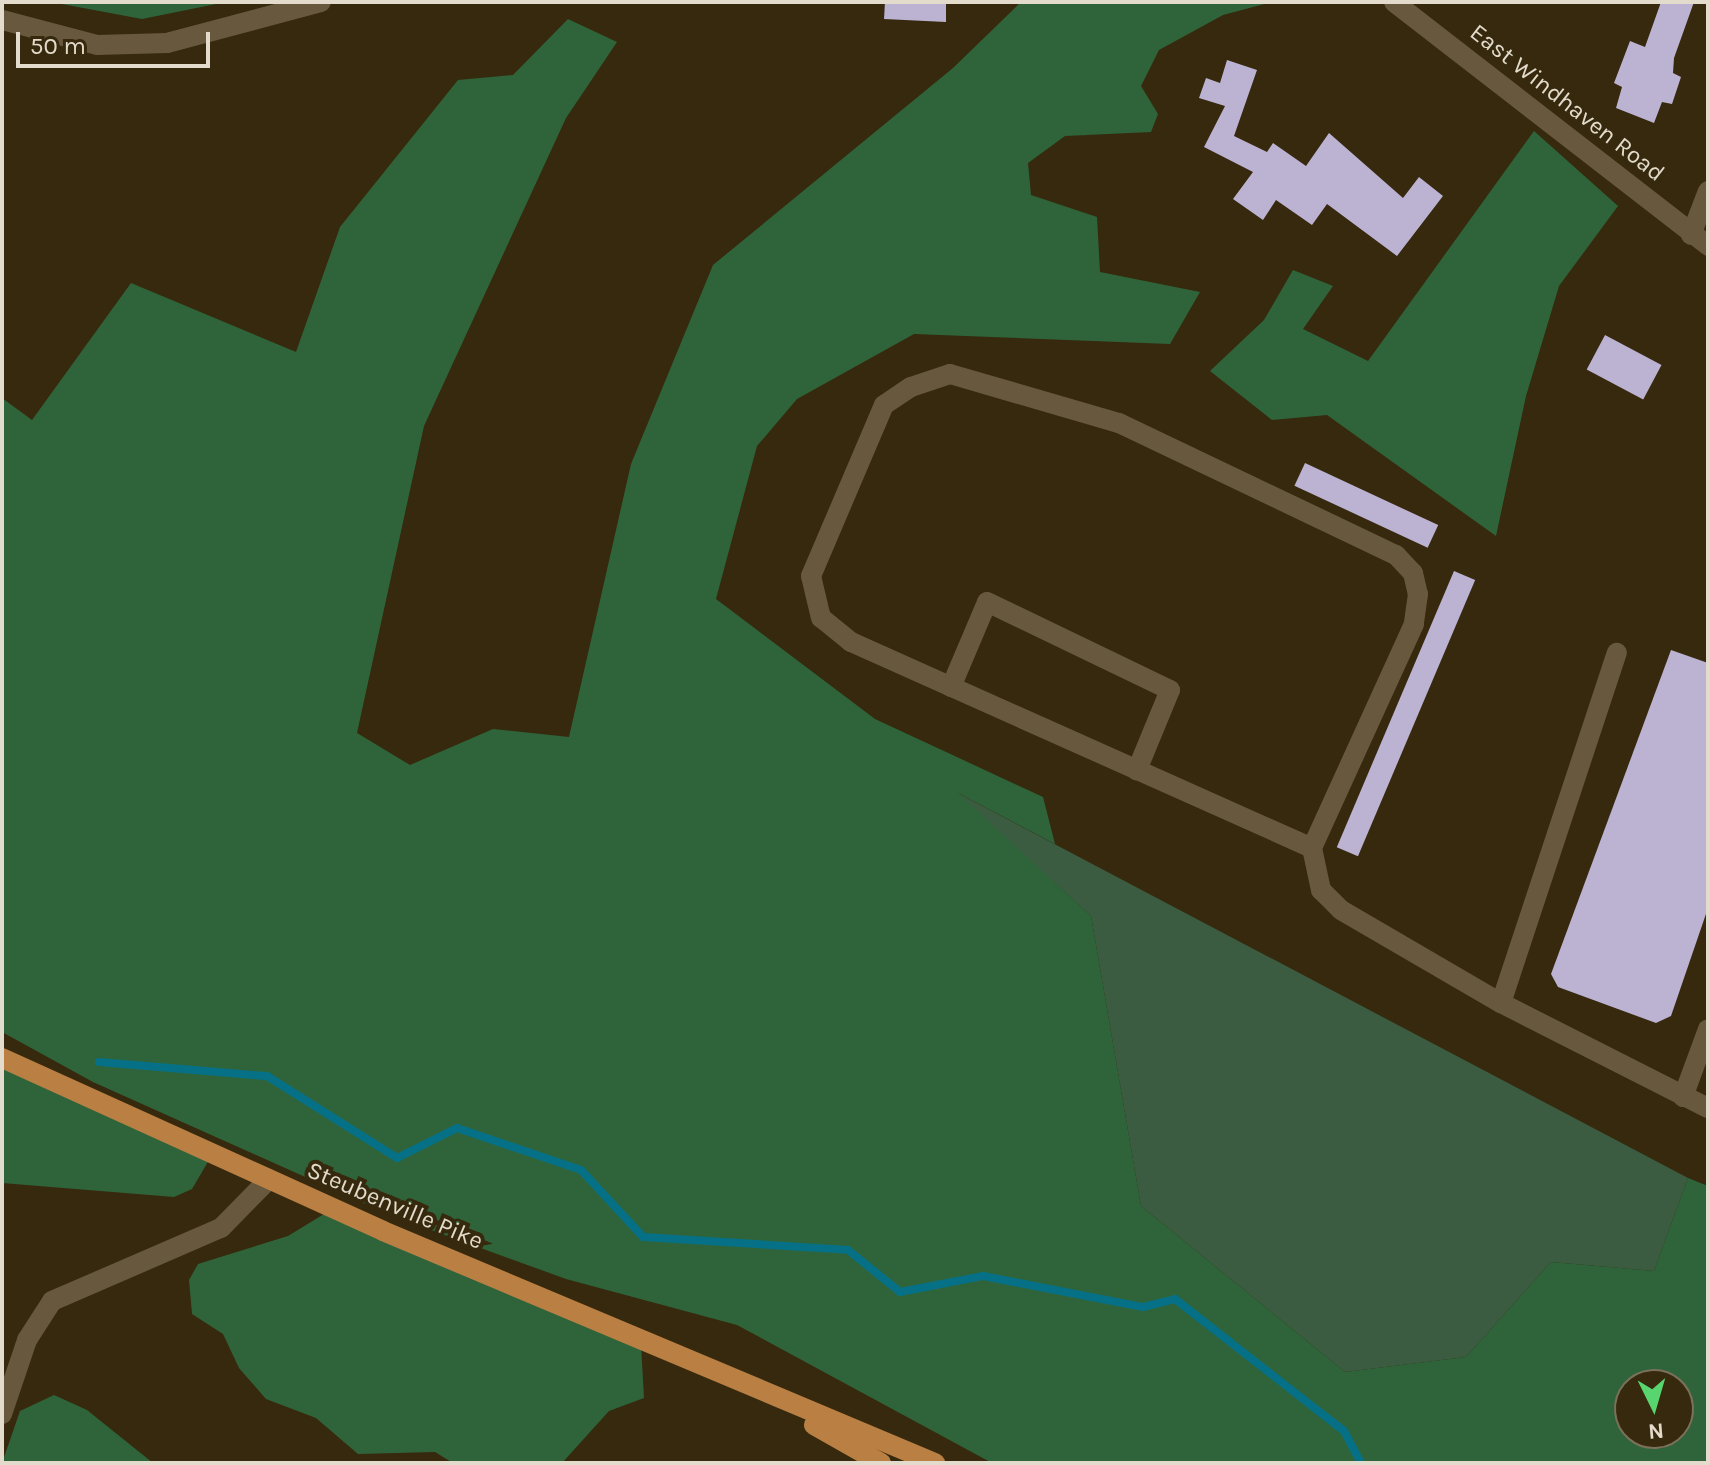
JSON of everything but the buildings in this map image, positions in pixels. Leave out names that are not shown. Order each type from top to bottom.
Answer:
[{"type":"main road","name":"Steubenville Pike","points":[[2,1058],[268,1180],[770,1399],[935,1463]]},
{"type":"main road","name":"Steubenville Pike","points":[[770,1399],[881,1463]]},
{"type":"street","points":[[2,20],[97,45],[167,43],[321,2]]},
{"type":"street","name":"East Windhaven Road","points":[[1394,2],[1699,240]]},
{"type":"street","points":[[1699,240],[1708,191]]},
{"type":"street","points":[[1312,848],[851,642],[821,618],[811,576],[884,405],[911,387],[950,374],[1119,423],[1396,555],[1413,573],[1418,594],[1414,624],[1312,848],[1321,890],[1341,910],[1501,1003],[1708,1108]]},
{"type":"street","points":[[951,687],[987,602],[1170,690],[1137,770]]},
{"type":"street","points":[[1501,1003],[1617,653]]},
{"type":"street","points":[[1683,1097],[1708,1029]]},
{"type":"street","points":[[2,1414],[27,1340],[52,1301],[221,1228],[268,1180]]},
{"type":"green space","points":[[51,2],[226,2],[142,19]]},
{"type":"green space","points":[[1021,2],[1272,2],[1223,15],[1159,50],[1141,86],[1158,114],[1151,132],[1065,136],[1028,163],[1031,195],[1097,217],[1100,272],[1200,292],[1170,344],[914,334],[797,399],[757,446],[716,599],[875,719],[1043,797],[1055,844],[958,793],[1091,916],[1141,1206],[1345,1372],[1466,1357],[1551,1262],[1654,1271],[1688,1178],[1708,1186],[1708,1463],[992,1463],[737,1325],[566,1279],[390,1215],[93,1082],[2,1032],[2,398],[32,420],[131,283],[296,352],[340,227],[458,80],[513,75],[568,19],[617,42],[566,118],[424,426],[357,733],[410,765],[493,729],[569,737],[631,464],[713,265],[953,68]]},
{"type":"green space","points":[[1534,131],[1618,206],[1559,286],[1526,396],[1496,536],[1327,415],[1272,420],[1210,371],[1264,320],[1293,270],[1333,286],[1303,329],[1368,361]]},
{"type":"green space","points":[[954,791],[1688,1178],[1654,1271],[1551,1262],[1466,1357],[1345,1372],[1141,1206],[1091,916]]},
{"type":"green space","points":[[2,1063],[209,1160],[192,1189],[174,1197],[2,1183]]},
{"type":"green space","points":[[329,1211],[641,1345],[644,1398],[609,1411],[562,1463],[453,1463],[435,1452],[358,1454],[316,1418],[266,1399],[239,1368],[223,1334],[192,1314],[189,1280],[198,1264],[288,1236]]},
{"type":"green space","points":[[54,1395],[87,1410],[153,1463],[2,1463],[20,1411]]},
{"type":"waterway","points":[[99,1062],[267,1076],[397,1158],[457,1128],[581,1170],[643,1237],[848,1250],[900,1292],[983,1276],[1143,1307],[1175,1299],[1344,1431],[1361,1463]]}]
